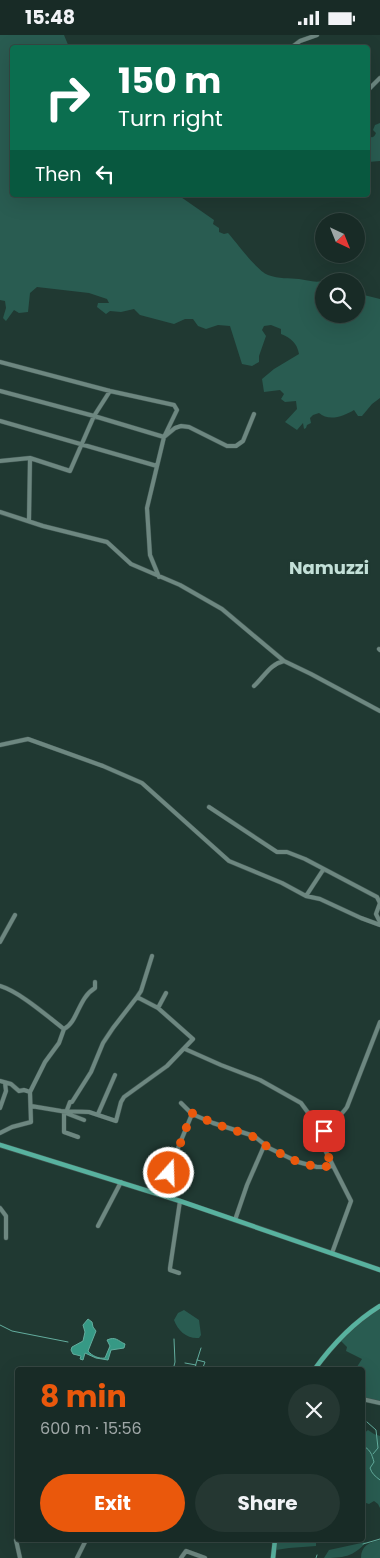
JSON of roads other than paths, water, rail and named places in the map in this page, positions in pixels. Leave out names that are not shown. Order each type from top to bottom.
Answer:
[{"type":"main road","points":[[0,1145],[180,1201],[380,1270]]},
{"type":"main road","points":[[316,1367],[339,1339],[371,1311],[380,1306]]},
{"type":"main road","points":[[272,1558],[275,1542]]},
{"type":"street","points":[[295,45],[317,35]]},
{"type":"street","points":[[370,89],[380,78]]},
{"type":"street","points":[[0,362],[175,406],[177,410],[164,437],[147,508],[146,521],[150,555],[159,577]]},
{"type":"street","points":[[0,391],[164,437]]},
{"type":"street","points":[[0,461],[30,459],[70,471],[94,416],[110,391]]},
{"type":"street","points":[[164,437],[175,428],[181,426],[189,427],[227,446],[236,446],[243,441],[254,414]]},
{"type":"street","points":[[0,421],[157,466]]},
{"type":"street","points":[[29,521],[30,459]]},
{"type":"street","points":[[0,512],[103,541],[131,564],[189,590],[222,609],[284,661],[380,711]]},
{"type":"street","points":[[254,686],[273,666],[284,661]]},
{"type":"street","points":[[0,745],[28,739],[103,766],[142,783],[223,857],[282,883],[306,896],[320,899],[361,918],[380,924]]},
{"type":"street","points":[[209,807],[276,852],[288,852],[305,859],[377,897],[380,903],[376,915],[380,924]]},
{"type":"street","points":[[306,896],[323,870]]},
{"type":"street","points":[[0,942],[15,915]]},
{"type":"street","points":[[78,1137],[64,1132],[64,1111],[91,1072],[108,1035],[141,991],[152,956]]},
{"type":"street","points":[[0,1133],[17,1125],[30,1123],[30,1092],[45,1061],[59,1043],[64,1029],[68,1027],[76,1014],[86,993],[95,988],[95,982]]},
{"type":"street","points":[[0,987],[14,993],[37,1008],[64,1029]]},
{"type":"street","points":[[158,1009],[166,993]]},
{"type":"street","points":[[31,1107],[80,1111],[116,1121],[124,1097],[167,1066],[185,1049],[193,1039],[158,1009],[136,997]]},
{"type":"street","points":[[320,1140],[324,1131],[340,1118],[347,1107],[380,1022]]},
{"type":"street","points":[[185,1049],[260,1080],[301,1103],[312,1118],[315,1133],[351,1201],[332,1253]]},
{"type":"street","points":[[98,1115],[115,1075]]},
{"type":"street","points":[[2,1082],[11,1084],[19,1091],[30,1092]]},
{"type":"street","points":[[0,1108],[6,1091],[2,1082]]},
{"type":"street","points":[[181,1103],[192,1113],[213,1123],[254,1137],[264,1145],[298,1162],[317,1167],[333,1166]]},
{"type":"street","points":[[64,1111],[84,1120]]},
{"type":"street","points":[[163,1196],[171,1165],[192,1113]]},
{"type":"street","points":[[235,1220],[264,1145]]},
{"type":"street","points":[[98,1226],[121,1182]]},
{"type":"street","points":[[179,1273],[170,1270],[170,1268],[180,1201]]},
{"type":"street","points":[[0,1208],[6,1216],[6,1237]]},
{"type":"street","points":[[365,1400],[380,1403]]},
{"type":"street","points":[[16,1542],[20,1558]]},
{"type":"street","points":[[77,1558],[85,1542]]},
{"type":"street","points":[[182,1558],[186,1551],[205,1558]]},
{"type":"waterway","points":[[0,1325],[12,1331],[68,1342]]},
{"type":"waterway","points":[[174,1339],[174,1367]]},
{"type":"waterway","points":[[195,1367],[201,1348]]},
{"type":"waterway","points":[[197,1360],[205,1362],[203,1367]]},
{"type":"waterway","points":[[185,1363],[196,1365]]},
{"type":"waterway","points":[[367,1422],[376,1430],[378,1448],[373,1454]]},
{"type":"waterway","points":[[365,1447],[370,1452],[374,1462],[370,1468],[380,1480]]},
{"type":"waterway","points":[[363,1544],[380,1539]]},
{"type":"district","name":"Namuzzi","points":[[329,568]]}]
